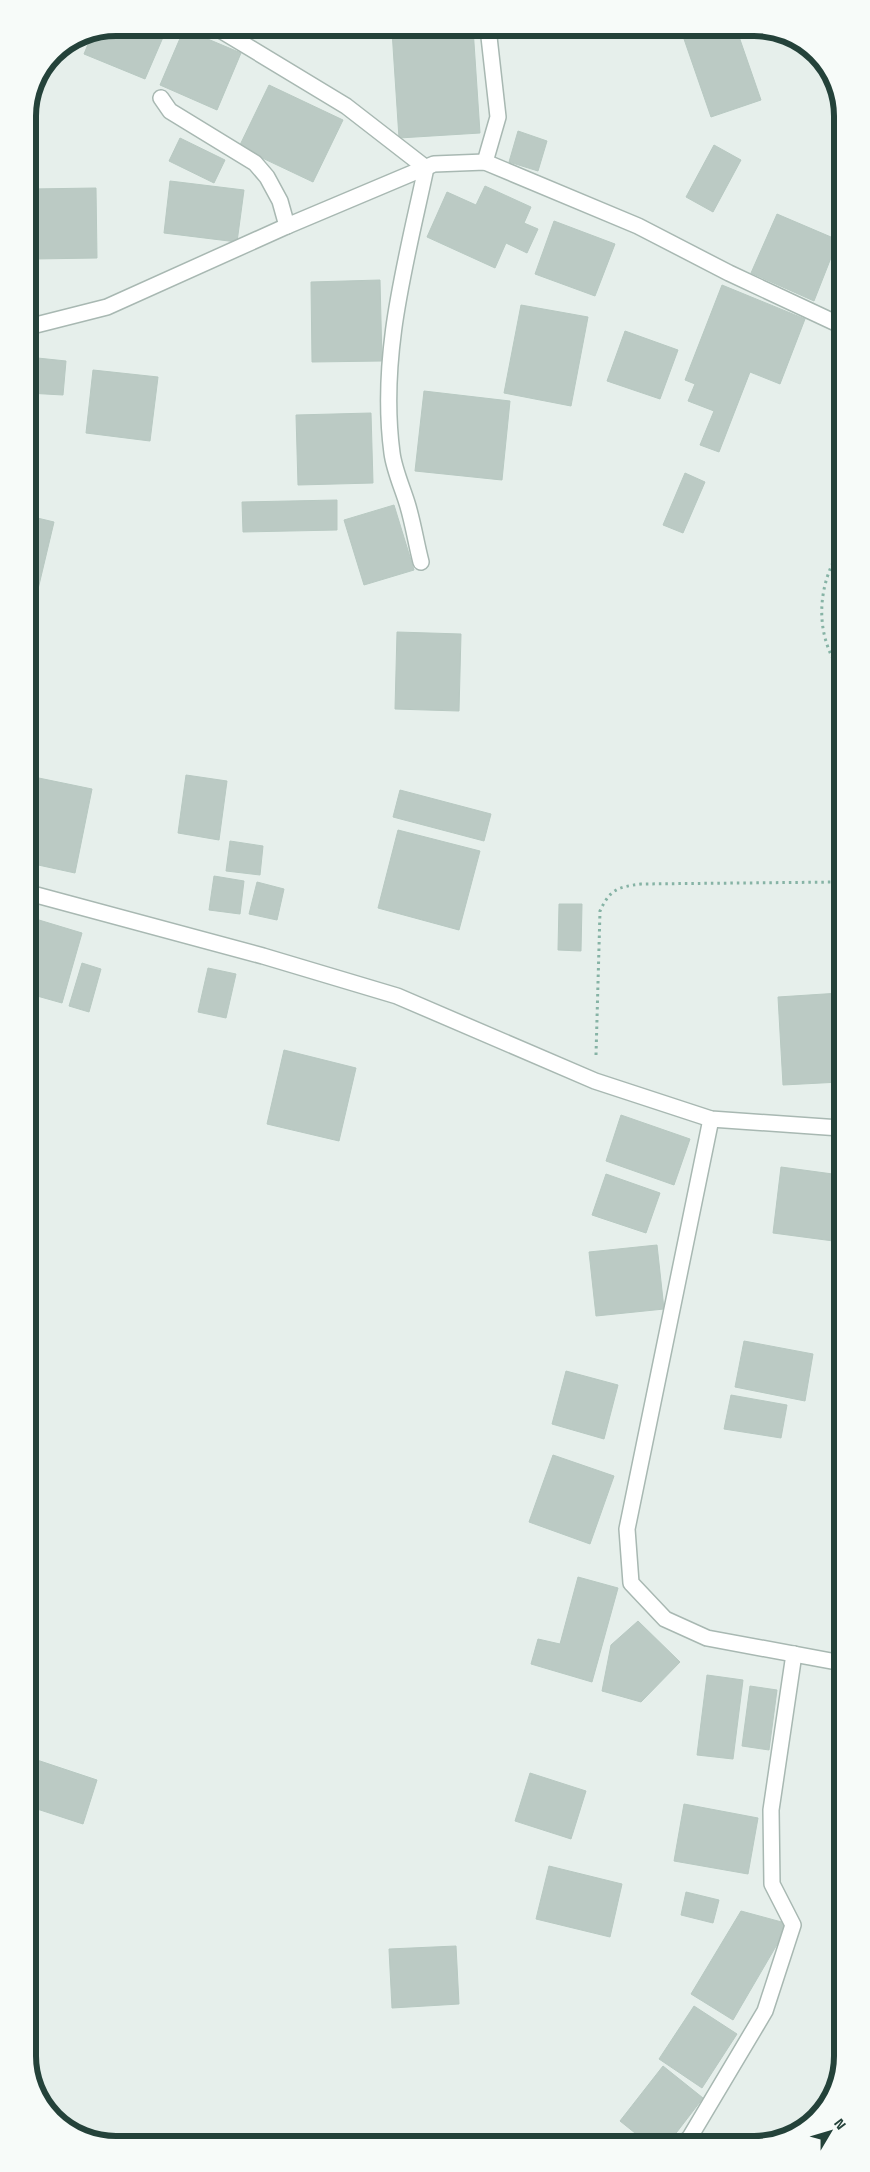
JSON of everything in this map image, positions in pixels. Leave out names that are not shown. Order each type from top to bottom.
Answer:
[{"type":"street","points":[[231,36],[346,106],[426,168]]},
{"type":"street","points":[[485,162],[498,117],[489,36]]},
{"type":"street","points":[[160,98],[170,111],[254,163],[267,177],[280,201],[287,226]]},
{"type":"street","points":[[36,325],[107,307],[287,226],[434,164],[485,162],[638,226],[729,273],[834,322]]},
{"type":"street","points":[[421,562],[408,506],[392,455],[387,404],[390,352],[397,306],[426,168]]},
{"type":"street","points":[[36,895],[263,956],[397,996],[595,1081],[712,1119],[834,1128]]},
{"type":"street","points":[[712,1119],[627,1529],[631,1583],[665,1619],[707,1638],[834,1662]]},
{"type":"street","points":[[691,2136],[765,2010],[794,1926],[772,1884],[771,1810],[794,1654]]},
{"type":"path","points":[[834,559],[822,599],[825,641],[834,659]]},
{"type":"path","points":[[595,1081],[600,912],[606,897],[620,887],[641,884],[834,882]]},
{"type":"building","points":[[164,36],[145,79],[84,54],[89,41],[100,38]]},
{"type":"building","points":[[181,36],[201,36],[241,53],[217,110],[160,85]]},
{"type":"building","points":[[392,36],[474,36],[480,133],[399,138]]},
{"type":"building","points":[[693,36],[739,36],[761,100],[711,117],[684,39]]},
{"type":"building","points":[[269,85],[343,120],[313,182],[239,147]]},
{"type":"building","points":[[518,131],[547,141],[538,171],[509,162]]},
{"type":"building","points":[[180,138],[225,160],[214,183],[169,161]]},
{"type":"building","points":[[714,145],[741,160],[713,212],[686,197]]},
{"type":"building","points":[[170,181],[244,190],[237,242],[164,233]]},
{"type":"building","points":[[485,186],[531,207],[524,223],[538,229],[527,253],[506,243],[495,268],[427,237],[447,192],[476,205]]},
{"type":"building","points":[[96,188],[97,258],[36,259],[36,189]]},
{"type":"building","points":[[777,214],[834,238],[834,250],[814,301],[751,273]]},
{"type":"building","points":[[554,221],[615,244],[595,296],[535,274]]},
{"type":"building","points":[[380,280],[382,361],[312,362],[311,282]]},
{"type":"building","points":[[722,285],[805,319],[780,384],[750,372],[719,452],[700,445],[714,411],[688,401],[695,384],[685,380]]},
{"type":"building","points":[[521,305],[588,317],[571,406],[504,393]]},
{"type":"building","points":[[625,331],[678,350],[660,399],[607,381]]},
{"type":"building","points":[[36,358],[66,361],[63,395],[36,393]]},
{"type":"building","points":[[93,370],[158,377],[150,441],[86,433]]},
{"type":"building","points":[[424,391],[510,401],[502,480],[415,471]]},
{"type":"building","points":[[371,413],[373,483],[298,485],[296,415]]},
{"type":"building","points":[[685,473],[705,482],[683,533],[663,525]]},
{"type":"building","points":[[337,500],[337,530],[243,532],[242,502]]},
{"type":"building","points":[[394,505],[414,570],[364,585],[344,520]]},
{"type":"building","points":[[36,518],[54,522],[36,598]]},
{"type":"building","points":[[397,632],[461,634],[459,711],[395,709]]},
{"type":"building","points":[[186,775],[227,781],[219,840],[178,833]]},
{"type":"building","points":[[36,777],[92,789],[75,873],[36,865]]},
{"type":"building","points":[[400,790],[491,814],[484,841],[393,817]]},
{"type":"building","points":[[398,830],[480,851],[459,930],[378,908]]},
{"type":"building","points":[[230,841],[263,846],[260,875],[226,871]]},
{"type":"building","points":[[214,876],[244,881],[240,914],[209,910]]},
{"type":"building","points":[[257,882],[284,889],[277,920],[249,914]]},
{"type":"building","points":[[559,904],[582,904],[581,951],[558,950]]},
{"type":"building","points":[[36,919],[82,933],[62,1003],[36,996]]},
{"type":"building","points":[[82,963],[101,969],[89,1012],[69,1006]]},
{"type":"building","points":[[208,968],[236,974],[226,1018],[198,1012]]},
{"type":"building","points":[[834,993],[834,1082],[783,1085],[778,997]]},
{"type":"building","points":[[284,1050],[356,1068],[339,1141],[267,1124]]},
{"type":"building","points":[[621,1115],[690,1139],[674,1185],[606,1161]]},
{"type":"building","points":[[781,1167],[834,1174],[834,1241],[773,1233]]},
{"type":"building","points":[[606,1174],[660,1193],[646,1233],[592,1215]]},
{"type":"building","points":[[657,1245],[664,1309],[596,1316],[589,1252]]},
{"type":"building","points":[[744,1341],[813,1354],[805,1401],[735,1387]]},
{"type":"building","points":[[566,1371],[618,1385],[604,1439],[552,1424]]},
{"type":"building","points":[[731,1395],[787,1405],[781,1438],[724,1429]]},
{"type":"building","points":[[553,1455],[614,1476],[590,1544],[529,1522]]},
{"type":"building","points":[[578,1577],[618,1588],[592,1682],[531,1664],[538,1639],[560,1644]]},
{"type":"building","points":[[638,1621],[680,1662],[641,1702],[602,1691],[611,1645]]},
{"type":"building","points":[[707,1675],[743,1680],[733,1759],[697,1755]]},
{"type":"building","points":[[750,1686],[777,1690],[769,1750],[742,1746]]},
{"type":"building","points":[[36,1760],[97,1780],[83,1824],[36,1809]]},
{"type":"building","points":[[530,1773],[586,1791],[571,1839],[515,1821]]},
{"type":"building","points":[[684,1804],[758,1818],[748,1874],[674,1861]]},
{"type":"building","points":[[549,1866],[622,1884],[610,1937],[536,1919]]},
{"type":"building","points":[[686,1892],[719,1900],[713,1923],[681,1915]]},
{"type":"building","points":[[741,1911],[789,1924],[733,2020],[691,1994]]},
{"type":"building","points":[[456,1946],[459,2004],[392,2008],[389,1949]]},
{"type":"building","points":[[694,2006],[737,2034],[702,2088],[659,2059]]},
{"type":"building","points":[[663,2066],[703,2098],[674,2136],[639,2136],[620,2121]]}]
